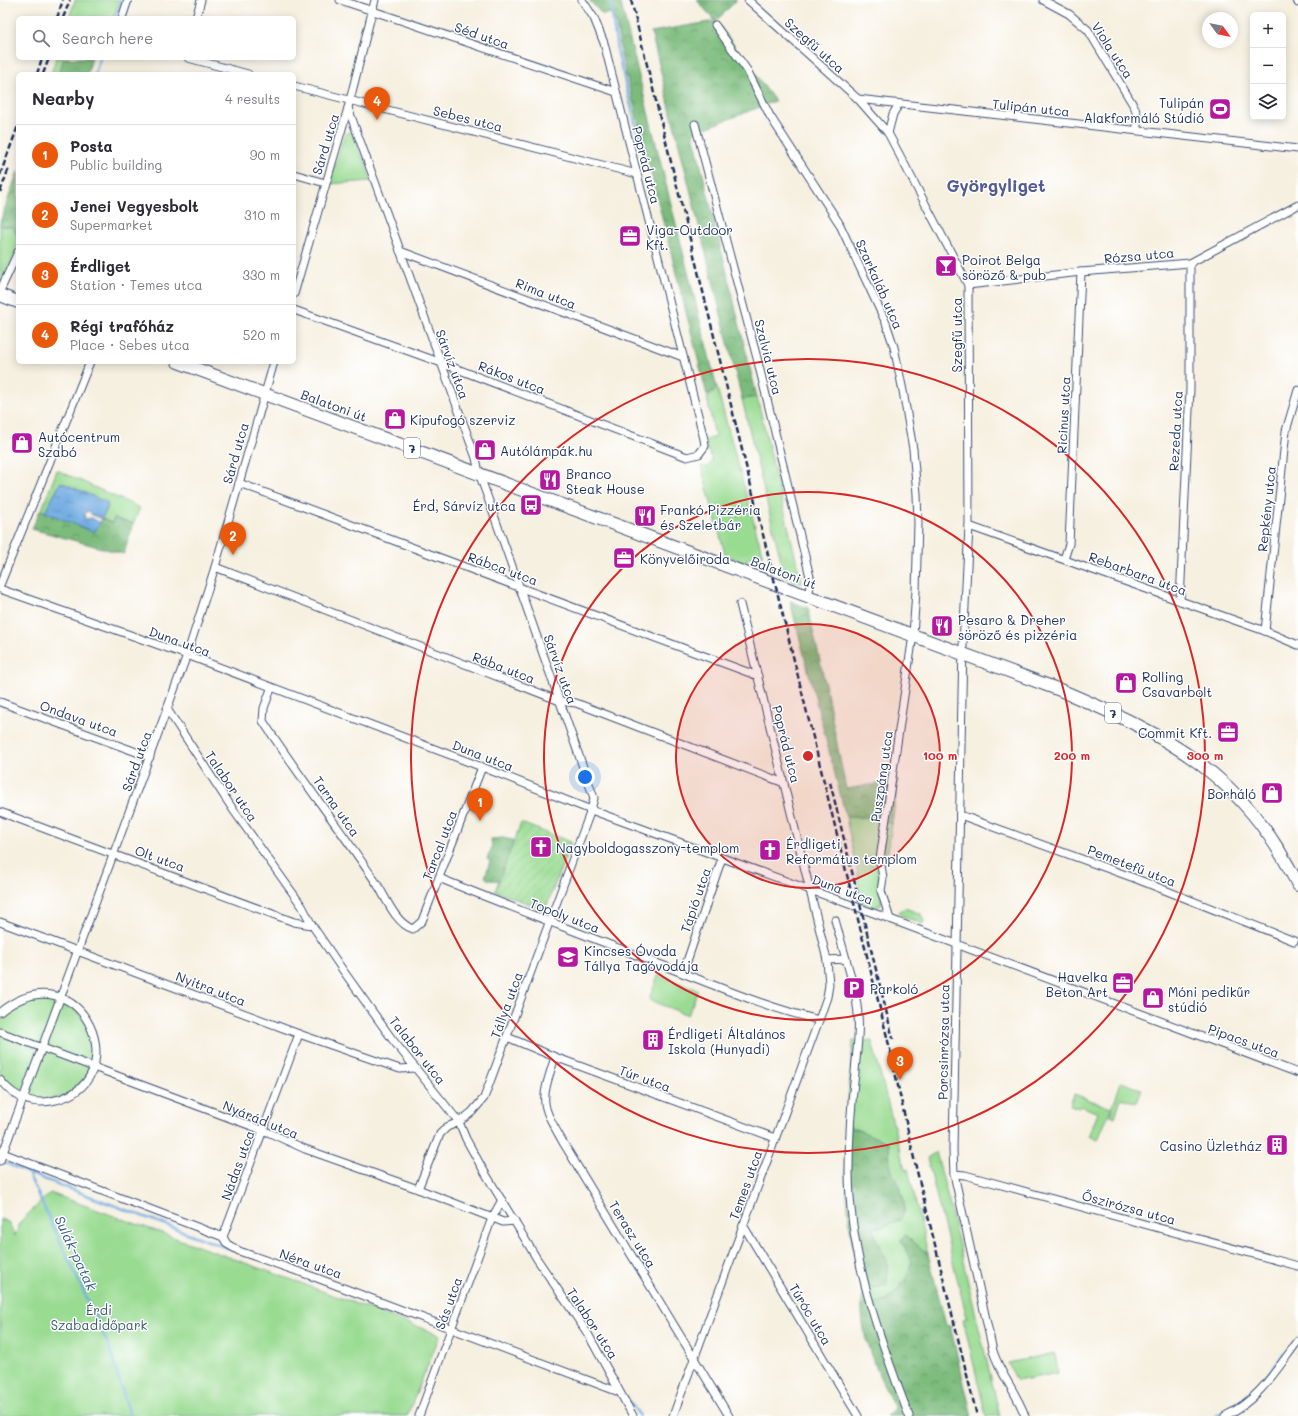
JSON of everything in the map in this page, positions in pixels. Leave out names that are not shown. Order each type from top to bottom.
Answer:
[{"type":"main road","points":[[0,296],[16,301]]},
{"type":"main road","name":"Balatoni út","points":[[183,364],[1060,690],[1108,710],[1140,725],[1198,761],[1233,791],[1259,821],[1289,867],[1298,885]]},
{"type":"street","points":[[123,16],[128,0]]},
{"type":"street","points":[[197,16],[201,0]]},
{"type":"street","name":"Séd utca","points":[[340,0],[616,92]]},
{"type":"street","name":"Sárd utca","points":[[296,287],[348,108],[375,0]]},
{"type":"street","name":"Poprád utca","points":[[582,0],[599,29],[616,92],[704,439],[704,446],[699,454]]},
{"type":"street","name":"Szegfű utca","points":[[748,0],[858,99],[888,133],[968,285],[969,526],[963,655]]},
{"type":"street","name":"Viola utca","points":[[1044,0],[1074,18],[1088,30],[1135,108],[1137,116],[1137,130]]},
{"type":"street","name":"Szarkaláb utca","points":[[715,25],[747,70],[770,116],[839,223],[888,329],[903,391],[913,449],[917,494],[918,524],[913,635]]},
{"type":"street","points":[[194,60],[225,71]]},
{"type":"street","name":"Sebes utca","points":[[296,86],[637,174]]},
{"type":"street","name":"Tulipán utca","points":[[858,99],[1137,130],[1298,150]]},
{"type":"street","points":[[888,133],[893,114],[899,104]]},
{"type":"street","name":"Sárvíz utca","points":[[348,108],[476,458],[479,473],[518,587],[593,792],[594,798],[591,810]]},
{"type":"street","name":"Szalvia utca","points":[[696,124],[757,358],[809,573],[811,588],[808,596]]},
{"type":"street","points":[[296,175],[325,183]]},
{"type":"street","name":"Rózsa utca","points":[[968,285],[1081,272],[1190,263],[1298,205]]},
{"type":"street","name":"Rima utca","points":[[400,251],[683,357]]},
{"type":"street","points":[[0,291],[16,256]]},
{"type":"street","name":"Rezeda utca","points":[[1180,601],[1190,389],[1190,263]]},
{"type":"street","name":"Ricinus utca","points":[[1064,559],[1069,544],[1081,272]]},
{"type":"street","name":"Rákos utca","points":[[296,311],[440,362],[687,456],[699,454]]},
{"type":"street","points":[[0,585],[89,364]]},
{"type":"street","name":"Sárd utca","points":[[0,1161],[2,1152],[150,758],[187,655],[215,567],[273,364]]},
{"type":"street","name":"Repkény utca","points":[[1265,631],[1286,431],[1298,390]]},
{"type":"street","name":"Rábca utca","points":[[239,483],[758,676]]},
{"type":"street","name":"Rebarbara utca","points":[[969,526],[1265,631],[1298,645]]},
{"type":"street","name":"Rába utca","points":[[215,567],[560,701],[576,703],[784,783]]},
{"type":"street","name":"Duna utca","points":[[0,589],[187,655],[271,689],[482,767],[591,810],[890,919],[957,945]]},
{"type":"street","name":"Poprád utca","points":[[740,604],[810,890]]},
{"type":"street","name":"Puszpáng utca","points":[[890,919],[881,891],[883,878],[880,860],[913,635]]},
{"type":"street","name":"Porcsinrózsa utca","points":[[963,655],[954,1174],[993,1351],[1001,1372],[1026,1416]]},
{"type":"street","name":"Tarna utca","points":[[271,689],[264,708],[263,721],[364,864],[398,917],[408,928],[413,929]]},
{"type":"street","name":"Ondava utca","points":[[0,702],[150,758]]},
{"type":"street","name":"Talabor utca","points":[[167,709],[268,861],[302,906],[312,925],[415,1068],[459,1122],[466,1139],[537,1259],[588,1334],[633,1416]]},
{"type":"street","name":"Tarcal utca","points":[[413,929],[422,921],[482,767]]},
{"type":"street","name":"Tállya utca","points":[[418,1189],[440,1134],[447,1127],[459,1122],[472,1112],[484,1098],[591,810]]},
{"type":"street","name":"Olt utca","points":[[0,812],[294,922],[312,925]]},
{"type":"street","name":"Pemetefű utca","points":[[960,815],[1134,878],[1294,941]]},
{"type":"street","name":"Tápió utca","points":[[683,973],[722,858]]},
{"type":"street","name":"Topoly utca","points":[[439,878],[548,923],[787,1012],[819,1020]]},
{"type":"street","name":"Temes utca","points":[[673,1416],[828,997],[829,984],[827,960],[810,890]]},
{"type":"street","points":[[835,920],[855,994],[859,1017],[851,1109],[849,1170],[854,1231],[860,1266],[881,1344],[908,1416]]},
{"type":"street","name":"Nyitra utca","points":[[0,922],[298,1034],[400,1069],[415,1068]]},
{"type":"street","name":"Pipacs utca","points":[[957,945],[1298,1073]]},
{"type":"street","points":[[827,960],[846,959]]},
{"type":"street","points":[[0,1012],[27,997],[44,994],[61,997],[82,1011],[91,1025],[97,1050],[94,1068],[82,1085],[64,1097],[56,1100],[39,1102],[23,1099],[9,1090],[0,1080]]},
{"type":"street","name":"Nyárád utca","points":[[0,1032],[94,1068],[112,1073],[305,1149],[418,1189],[492,1218],[503,1222],[515,1221]]},
{"type":"street","name":"Nádas utca","points":[[223,1237],[298,1034]]},
{"type":"street","name":"Túr utca","points":[[507,1037],[555,1057],[775,1138]]},
{"type":"street","name":"Terasz utca","points":[[555,1057],[544,1095],[546,1113],[729,1416]]},
{"type":"street","name":"Néra utca","points":[[2,1152],[223,1237],[227,1244],[239,1251],[317,1278],[619,1392]]},
{"type":"street","name":"Őszirózsa utca","points":[[954,1174],[965,1175],[1298,1266]]},
{"type":"street","name":"Sás utca","points":[[419,1416],[492,1218],[502,1200]]},
{"type":"street","name":"Túróc utca","points":[[743,1225],[858,1416]]},
{"type":"street","points":[[1225,1416],[1252,1398],[1265,1386],[1298,1341]]},
{"type":"green space","points":[[75,0],[120,0],[114,16],[70,16]]},
{"type":"green space","points":[[589,0],[620,0],[717,388],[707,395],[621,55],[616,23],[610,13],[603,15]]},
{"type":"green space","points":[[697,0],[737,0],[716,21],[775,101],[693,133],[757,397],[742,399],[651,32],[715,21]]},
{"type":"green space","points":[[55,60],[64,60],[60,72],[52,72]]},
{"type":"green space","points":[[63,60],[91,60],[88,72],[60,72]]},
{"type":"green space","points":[[348,132],[353,133],[372,181],[329,184],[344,136]]},
{"type":"green space","points":[[16,177],[16,232],[13,227],[0,226],[0,222]]},
{"type":"green space","points":[[0,226],[13,227],[16,234],[16,252],[12,262],[0,282]]},
{"type":"green space","points":[[717,388],[763,556],[746,559],[747,565],[725,554],[701,466],[708,467],[712,461],[706,440],[715,437],[707,397]]},
{"type":"green space","points":[[757,397],[802,584],[785,578],[742,399]]},
{"type":"green space","points":[[57,470],[140,508],[133,524],[114,518],[112,523],[102,519],[108,507],[61,482],[45,512],[40,510],[42,509]]},
{"type":"green space","points":[[40,510],[94,532],[102,519],[112,523],[114,518],[133,524],[124,554],[32,529]]},
{"type":"green space","points":[[790,601],[808,608],[825,683],[846,789],[898,780],[892,824],[870,817],[846,817]]},
{"type":"green space","points":[[846,817],[870,817],[892,824],[886,863],[877,861],[882,899],[881,905],[878,907],[870,908],[862,903],[859,893],[857,869]]},
{"type":"green space","points":[[521,823],[571,842],[545,910],[495,891]]},
{"type":"green space","points":[[503,838],[517,841],[504,881],[489,880],[485,877],[490,861],[487,859],[492,847],[491,839]]},
{"type":"green space","points":[[905,908],[921,914],[924,921],[923,924],[902,916],[899,912]]},
{"type":"green space","points":[[658,975],[698,990],[688,1015],[649,1000]]},
{"type":"green space","points":[[35,995],[69,1001],[94,1033],[90,1075],[64,1097],[32,1101],[0,1080],[0,1012]]},
{"type":"green space","points":[[853,1041],[872,1041],[905,1170],[908,1169],[928,1254],[905,1235],[901,1240],[912,1262],[905,1281],[887,1301],[862,1306],[862,1289],[887,1286],[887,1261],[877,1242],[873,1227],[882,1227],[905,1212],[903,1197],[890,1167],[889,1143],[846,1125]]},
{"type":"green space","points":[[1121,1082],[1141,1089],[1136,1103],[1121,1098],[1115,1117],[1110,1115]]},
{"type":"green space","points":[[1074,1094],[1111,1108],[1098,1140],[1089,1136],[1098,1113],[1081,1106],[1079,1108],[1070,1105]]},
{"type":"green space","points":[[846,1125],[889,1143],[890,1165],[904,1200],[903,1213],[900,1220],[882,1227],[873,1227],[877,1242],[887,1261],[887,1286],[862,1289],[853,1249],[846,1188]]},
{"type":"green space","points":[[936,1152],[1000,1416],[986,1416],[963,1319],[967,1318],[927,1158]]},
{"type":"green space","name":"Érdi Szabadidőpark","points":[[50,1193],[287,1278],[440,1335],[407,1416],[0,1416],[0,1219],[8,1222],[15,1236],[21,1221]]},
{"type":"green space","points":[[905,1235],[928,1254],[946,1325],[950,1326],[972,1416],[886,1416],[895,1409],[872,1359],[865,1333],[862,1306],[887,1301],[905,1281],[912,1262],[901,1240]]},
{"type":"green space","points":[[1055,1353],[1058,1373],[1017,1381],[1008,1363]]},
{"type":"water","points":[[61,482],[106,502],[108,505],[102,519],[92,515],[89,511],[84,513],[85,519],[91,518],[101,523],[94,532],[45,512]]},
{"type":"waterway","points":[[116,16],[122,0]]},
{"type":"waterway","points":[[610,0],[617,50],[640,142]]},
{"type":"waterway","points":[[96,72],[99,60]]},
{"type":"waterway","name":"Sulák-patak","points":[[1,1161],[28,1173],[109,1346],[130,1416]]},
{"type":"waterway","points":[[28,1173],[227,1248]]},
{"type":"waterway","name":"Sulák-patak","points":[[1216,1416],[1227,1410],[1255,1389],[1285,1353]]},
{"type":"waterway","name":"Sulák-patak","points":[[626,1397],[640,1416]]},
{"type":"railway","points":[[58,16],[63,0]]},
{"type":"railway","points":[[64,16],[70,0]]},
{"type":"railway","points":[[631,0],[889,1045],[915,1163],[977,1416]]},
{"type":"railway","points":[[38,72],[41,60]]},
{"type":"railway","points":[[44,72],[48,60]]},
{"type":"railway","points":[[0,175],[16,131]]},
{"type":"railway","points":[[0,192],[9,168]]},
{"type":"railway","points":[[830,782],[893,1039]]},
{"type":"place","name":"Tulipán Alakformáló Stúdió","points":[[1220,109]]},
{"type":"place","name":"Régi trafóház","points":[[377,120]]},
{"type":"place","name":"Viga-Outdoor Kft.","points":[[630,236]]},
{"type":"place","name":"Poirot Belga söröző & pub","points":[[946,266]]},
{"type":"place","name":"Kipufogó szerviz","points":[[395,419]]},
{"type":"place","name":"Autócentrum Szabó","points":[[22,443]]},
{"type":"place","name":"Autólámpák.hu","points":[[485,450]]},
{"type":"place","name":"Branco Steak House","points":[[550,480]]},
{"type":"place","name":"Érd, Sárvíz utca","points":[[531,505]]},
{"type":"place","name":"Frankó Pizzéria és Szeletbár","points":[[645,516]]},
{"type":"place","name":"Jenei Vegyesbolt","points":[[233,555]]},
{"type":"place","name":"Könyvelőiroda","points":[[624,558]]},
{"type":"place","name":"Pesaro & Dreher söröző és pizzéria","points":[[942,626]]},
{"type":"place","name":"Rolling Csavarbolt","points":[[1126,683]]},
{"type":"place","name":"Commit Kft.","points":[[1228,732]]},
{"type":"place","name":"Borháló","points":[[1272,793]]},
{"type":"place","name":"Posta","points":[[480,821]]},
{"type":"place","name":"Nagyboldogasszony-templom","points":[[541,847]]},
{"type":"place","name":"Érdligeti Református templom","points":[[770,850]]},
{"type":"place","name":"Kincses Óvoda Tállya Tagóvodája","points":[[568,957]]},
{"type":"place","name":"Havelka Beton Art","points":[[1123,983]]},
{"type":"place","name":"Parkoló","points":[[854,988]]},
{"type":"place","name":"Móni pedikűr stúdió","points":[[1153,998]]},
{"type":"place","name":"Érdligeti Általános Iskola (Hunyadi)","points":[[653,1040]]},
{"type":"place","name":"Érdliget","points":[[900,1080]]},
{"type":"place","name":"Casino Üzletház","points":[[1277,1145]]},
{"type":"district","name":"Györgyliget","points":[[996,185]]}]
